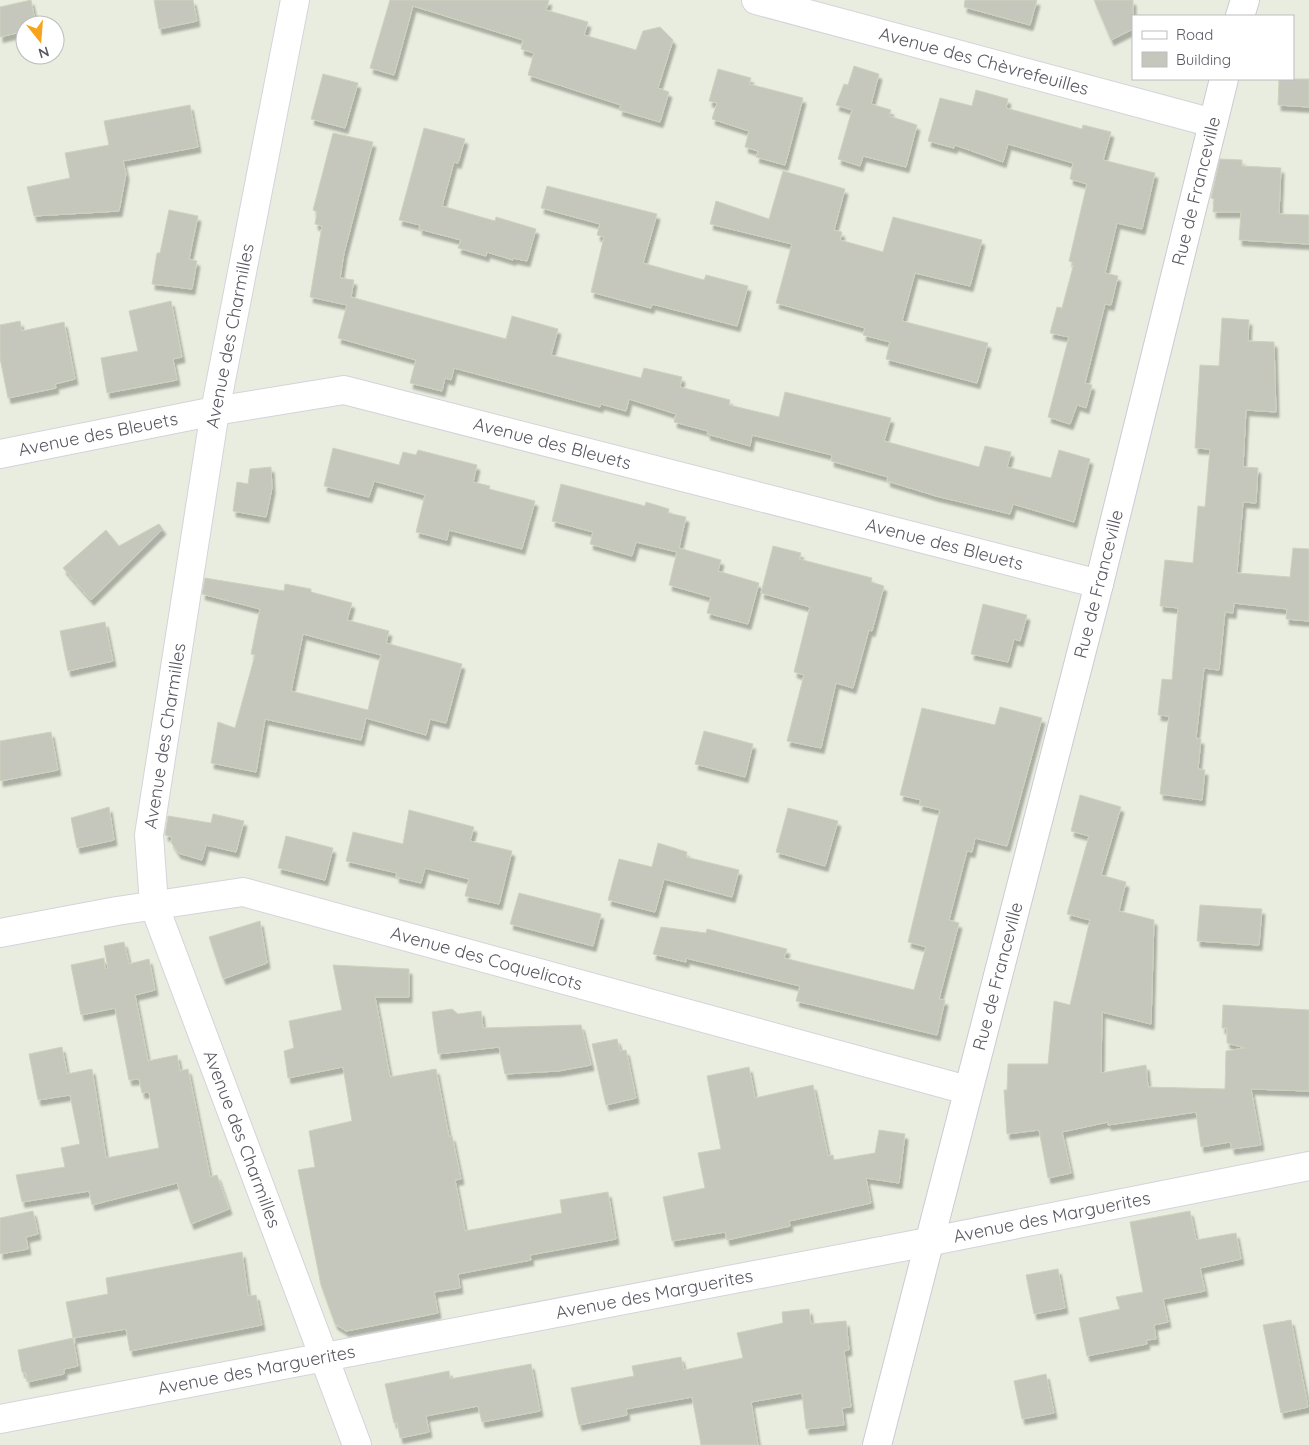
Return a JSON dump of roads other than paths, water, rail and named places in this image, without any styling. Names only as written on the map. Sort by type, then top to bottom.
[{"type":"street","name":"Avenue des Charmilles","points":[[295,0],[215,411],[149,835],[154,905],[322,1357],[357,1445]]},
{"type":"street","name":"Avenue des Chèvrefeuilles","points":[[756,0],[1213,123]]},
{"type":"street","points":[[1240,15],[1244,0]]},
{"type":"street","name":"Rue de Franceville","points":[[876,1445],[1099,584],[1224,80]]},
{"type":"street","name":"Avenue des Bleuets","points":[[0,454],[215,411],[344,390],[1099,584]]},
{"type":"street","name":"Avenue des Coquelicots","points":[[0,933],[154,905],[243,892],[967,1090]]},
{"type":"street","name":"Avenue des Marguerites","points":[[0,1419],[929,1242],[1309,1166]]}]
